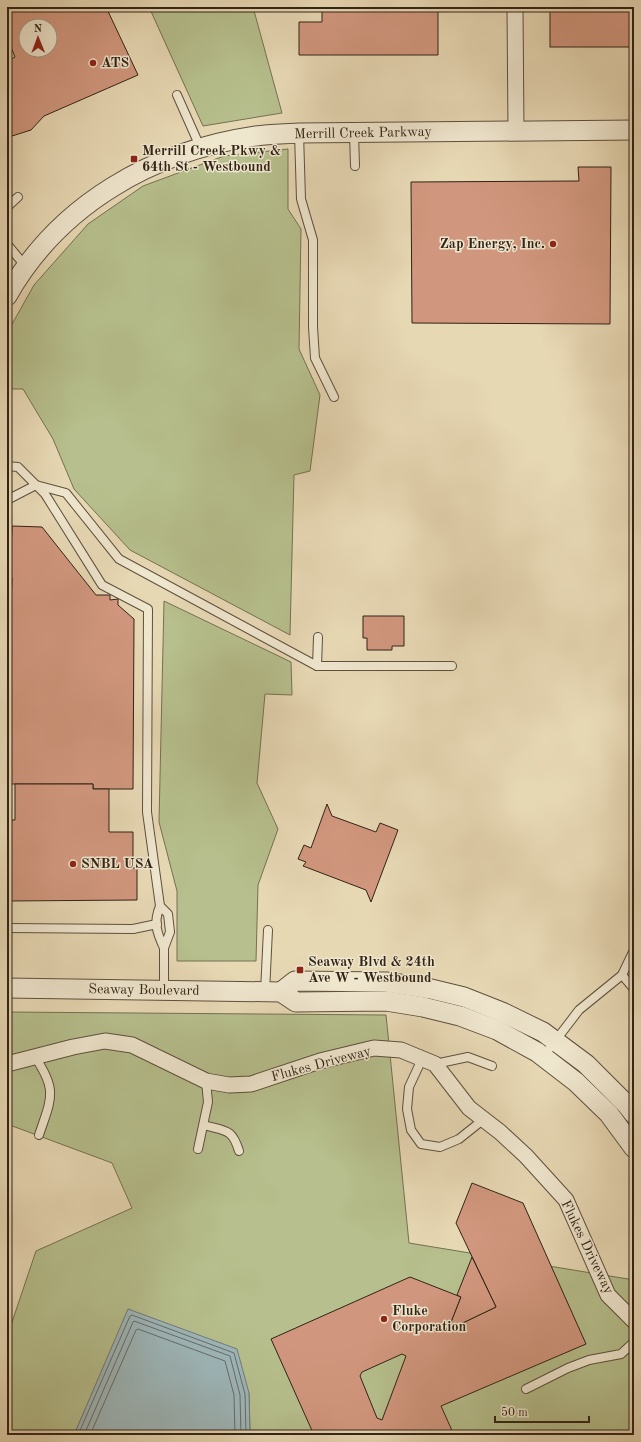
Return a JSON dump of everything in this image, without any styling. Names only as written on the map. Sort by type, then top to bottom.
[{"type":"street","points":[[515,7],[516,132]]},
{"type":"street","name":"Merrill Creek Parkway","points":[[7,296],[36,253],[61,226],[95,197],[126,178],[178,155],[201,148],[257,136],[299,134],[634,130]]},
{"type":"street","points":[[273,992],[295,981],[386,982],[431,989],[464,997],[502,1012],[542,1032],[586,1064],[634,1114]]},
{"type":"street","name":"Seaway Boulevard","points":[[7,988],[273,992],[296,1002],[386,1001],[423,1006],[460,1016],[497,1030],[537,1052],[576,1082],[609,1114],[634,1148]]},
{"type":"street","name":"Flukes Driveway","points":[[7,1064],[73,1047],[105,1041],[132,1045],[206,1081],[229,1085],[251,1084],[320,1062],[374,1048],[401,1050],[429,1061],[469,1108],[500,1132],[526,1156],[566,1200],[608,1295],[634,1322]]},
{"type":"lane","points":[[178,95],[201,148]]},
{"type":"lane","points":[[354,133],[355,166]]},
{"type":"lane","points":[[299,134],[301,199],[313,240],[313,327],[315,358],[334,397]]},
{"type":"lane","points":[[7,207],[18,197]]},
{"type":"lane","points":[[7,244],[26,267]]},
{"type":"lane","points":[[7,466],[18,467],[45,494],[102,584],[148,608],[147,812],[160,906],[156,915],[157,932],[164,948]]},
{"type":"lane","points":[[7,500],[36,485],[66,493],[119,559],[318,666],[452,666]]},
{"type":"lane","points":[[318,637],[318,666]]},
{"type":"lane","points":[[160,906],[168,914],[170,932],[164,948],[164,990]]},
{"type":"lane","points":[[7,928],[133,929],[157,924]]},
{"type":"lane","points":[[268,930],[273,992]]},
{"type":"lane","points":[[543,1057],[579,1010],[622,975],[634,950]]},
{"type":"lane","points":[[622,975],[634,989]]},
{"type":"lane","points":[[35,1057],[44,1070],[50,1086],[50,1102],[39,1135]]},
{"type":"lane","points":[[484,1119],[459,1139],[440,1147],[421,1144],[412,1130],[406,1109],[408,1088],[429,1061],[468,1057],[492,1066]]},
{"type":"lane","points":[[198,1148],[208,1102],[206,1081]]},
{"type":"lane","points":[[204,1125],[229,1132],[236,1140],[239,1151]]},
{"type":"lane","points":[[526,1389],[568,1368],[589,1360],[621,1354],[634,1342]]},
{"type":"green space","points":[[149,7],[253,7],[282,113],[203,126]]},
{"type":"green space","points":[[288,149],[288,209],[301,229],[299,349],[320,395],[310,471],[294,475],[290,635],[130,550],[74,489],[53,439],[23,389],[7,389],[7,337],[11,326],[34,285],[88,224],[143,186],[224,156]]},
{"type":"green space","points":[[164,601],[291,662],[292,695],[265,694],[257,783],[278,829],[258,885],[256,961],[177,961],[177,891],[159,822]]},
{"type":"green space","points":[[7,1012],[386,1015],[409,1243],[634,1280],[634,1435],[250,1435],[249,1393],[129,1309],[74,1435],[7,1435],[7,1337],[36,1251],[132,1208],[112,1163],[7,1124]]},
{"type":"water","points":[[128,1309],[237,1349],[249,1393],[250,1435],[74,1435]]},
{"type":"building","points":[[7,7],[106,7],[138,75],[44,116],[31,130],[12,136],[7,135],[7,61],[15,57],[7,38]]},
{"type":"building","points":[[322,7],[438,7],[438,55],[299,55],[299,22],[322,22]]},
{"type":"building","points":[[550,7],[634,7],[634,47],[550,47]]},
{"type":"building","points":[[578,167],[611,167],[610,324],[412,323],[411,182],[579,181]]},
{"type":"building","points":[[12,526],[42,527],[96,595],[110,595],[110,600],[118,599],[118,605],[134,619],[133,789],[93,789],[93,784],[7,784],[7,605],[11,604],[12,578],[7,577],[7,555],[11,554]]},
{"type":"building","points":[[363,616],[404,616],[404,646],[392,646],[392,650],[367,650],[367,638],[363,638]]},
{"type":"building","points":[[15,784],[93,784],[93,789],[109,789],[109,832],[133,832],[133,868],[137,868],[137,900],[7,901],[8,820],[15,820]]},
{"type":"building","points":[[327,804],[332,816],[376,832],[380,823],[398,830],[371,902],[366,890],[303,866],[306,862],[298,859],[304,845],[311,848]]},
{"type":"building","name":"Fluke Corporation","points":[[472,1183],[523,1203],[586,1344],[441,1406],[454,1435],[314,1435],[271,1339],[410,1277],[461,1297],[448,1330],[496,1307],[456,1223]],"holes":[[[402,1354],[406,1356],[382,1420],[377,1418],[360,1376],[362,1372]]]},
{"type":"building","points":[[472,1257],[496,1307],[448,1330],[461,1297],[457,1295]]},
{"type":"place","name":"ATS","points":[[93,63]]},
{"type":"place","name":"Merrill Creek Pkwy & 64th St - Westbound","points":[[134,159]]},
{"type":"place","name":"Zap Energy, Inc.","points":[[553,244]]},
{"type":"place","name":"SNBL USA","points":[[73,864]]},
{"type":"place","name":"Seaway Blvd & 24th Ave W - Westbound","points":[[300,970]]},
{"type":"place","name":"Fluke Corporation","points":[[384,1319]]}]
